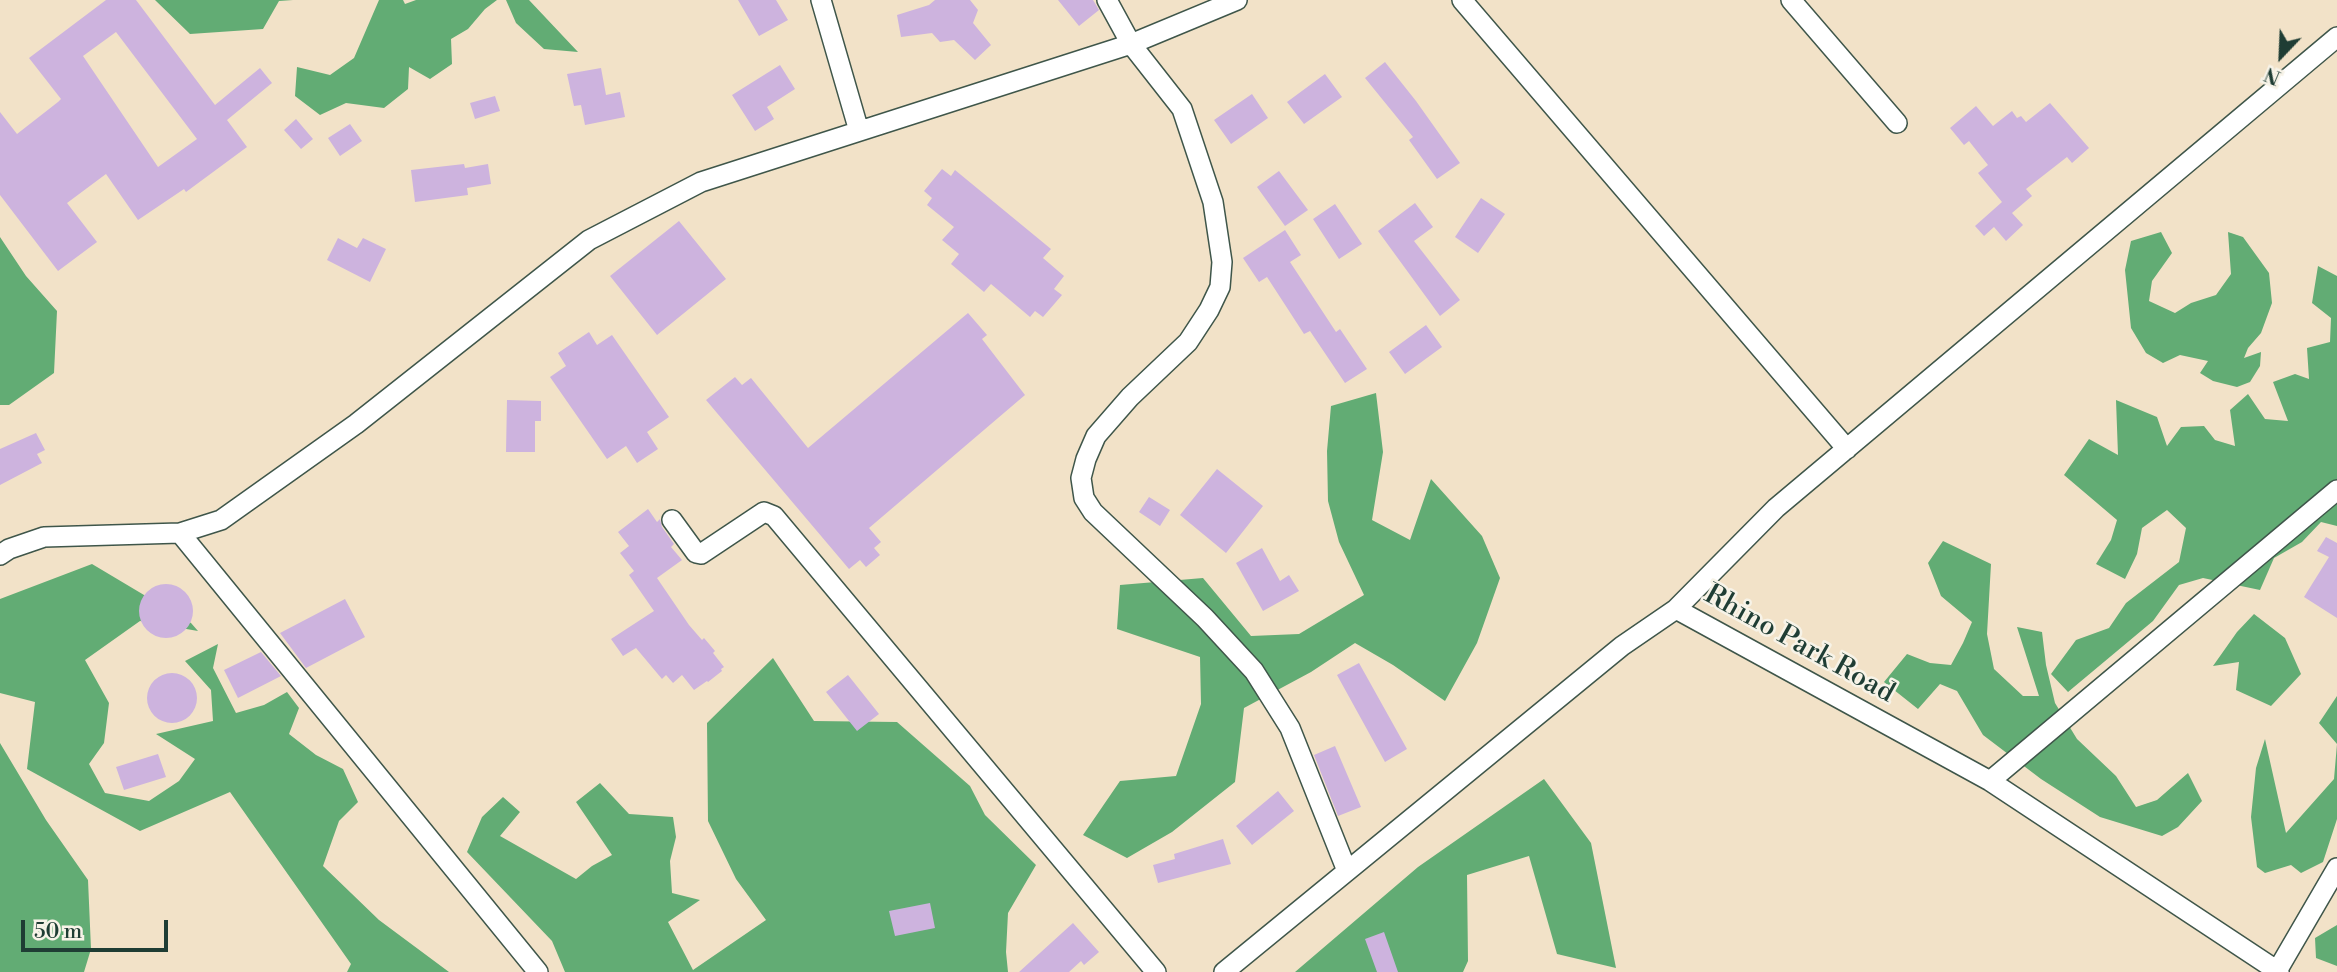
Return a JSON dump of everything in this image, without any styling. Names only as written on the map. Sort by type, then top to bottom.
[{"type":"street","points":[[821,0],[859,131]]},
{"type":"street","points":[[1107,0],[1131,44],[1182,109],[1213,202],[1222,262],[1220,287],[1188,342],[1130,397],[1096,436],[1081,478],[1084,498],[1093,512],[1205,618],[1254,671],[1290,728],[1347,871]]},
{"type":"street","points":[[0,555],[9,549],[44,537],[180,533],[221,520],[356,424],[589,240],[701,182],[1131,44],[1237,0]]},
{"type":"street","points":[[1462,0],[1847,449]]},
{"type":"street","points":[[1791,0],[1897,123]]},
{"type":"street","points":[[1676,609],[1696,592],[1776,508],[2337,37]]},
{"type":"street","points":[[1990,781],[2337,491]]},
{"type":"street","points":[[672,520],[696,553],[701,554],[764,512],[774,516],[1156,972]]},
{"type":"street","points":[[180,533],[538,972]]},
{"type":"street","name":"Rhino Park Road","points":[[1224,972],[1622,646],[1676,609],[1990,781],[2278,972]]},
{"type":"street","points":[[2278,972],[2337,869]]},
{"type":"green space","points":[[155,0],[293,0],[279,1],[263,29],[190,34]]},
{"type":"green space","points":[[379,0],[403,0],[405,4],[416,0],[497,0],[485,9],[468,29],[451,39],[452,64],[430,79],[409,67],[408,89],[384,108],[346,103],[320,115],[295,96],[297,67],[330,75],[354,58]]},
{"type":"green space","points":[[506,0],[529,0],[578,52],[544,49],[516,23]]},
{"type":"green space","points":[[2161,232],[2172,253],[2152,281],[2149,301],[2175,313],[2191,303],[2216,295],[2231,274],[2228,232],[2243,237],[2269,273],[2272,303],[2261,333],[2248,348],[2244,358],[2261,352],[2260,366],[2250,382],[2237,387],[2213,381],[2200,373],[2208,361],[2180,355],[2163,363],[2146,353],[2131,328],[2125,270],[2131,241]]},
{"type":"green space","points":[[0,237],[26,276],[57,311],[54,373],[9,405],[0,405]]},
{"type":"green space","points":[[2318,266],[2337,276],[2337,526],[2321,522],[2302,542],[2274,558],[2260,590],[2203,578],[2179,585],[2153,621],[2068,692],[2051,674],[2076,640],[2109,628],[2126,603],[2179,562],[2186,528],[2167,510],[2142,528],[2137,554],[2125,579],[2096,564],[2111,540],[2117,520],[2064,475],[2089,439],[2118,455],[2116,400],[2157,417],[2167,446],[2181,427],[2204,426],[2215,440],[2235,446],[2230,410],[2248,394],[2265,419],[2288,421],[2273,382],[2295,374],[2309,379],[2307,348],[2330,342],[2331,318],[2312,303]]},
{"type":"green space","points":[[1376,393],[1383,452],[1372,520],[1410,540],[1431,479],[1482,536],[1500,578],[1477,643],[1445,701],[1355,643],[1311,672],[1244,708],[1235,782],[1172,832],[1127,858],[1083,835],[1120,781],[1176,776],[1201,704],[1200,657],[1117,629],[1120,585],[1203,578],[1251,636],[1299,634],[1364,595],[1339,542],[1328,501],[1327,451],[1331,406]]},
{"type":"green space","points":[[1943,541],[1991,564],[1987,634],[1994,669],[2023,696],[2039,696],[2017,627],[2042,632],[2055,703],[2077,739],[2116,776],[2136,807],[2157,800],[2188,773],[2202,801],[2178,827],[2162,836],[2100,817],[2041,779],[1983,735],[1957,691],[1940,684],[1918,709],[1884,682],[1907,654],[1930,663],[1951,665],[1972,622],[1941,596],[1928,563]]},
{"type":"green space","points":[[92,564],[191,623],[198,631],[140,621],[85,660],[109,703],[104,743],[89,764],[105,793],[149,801],[179,781],[195,759],[156,734],[213,721],[211,690],[185,661],[218,644],[213,668],[236,713],[264,705],[287,692],[299,708],[289,734],[316,755],[343,769],[358,802],[339,821],[323,866],[379,920],[449,972],[347,972],[351,964],[230,792],[140,831],[27,769],[35,702],[0,693],[0,599]]},
{"type":"green space","points":[[2254,614],[2285,638],[2301,674],[2271,706],[2236,690],[2239,662],[2213,666],[2237,632]]},
{"type":"green space","points":[[773,658],[814,721],[897,722],[970,786],[985,815],[1036,865],[1008,913],[1008,972],[565,972],[552,941],[467,852],[482,817],[503,797],[520,812],[500,836],[576,879],[612,855],[576,802],[600,783],[629,814],[673,817],[676,837],[670,861],[672,893],[700,900],[668,922],[693,970],[766,920],[736,879],[708,821],[707,723]]},
{"type":"green space","points":[[2337,696],[2337,744],[2319,723]]},
{"type":"green space","points":[[2265,739],[2286,833],[2334,779],[2337,744],[2337,819],[2323,862],[2301,873],[2291,865],[2265,873],[2257,867],[2251,817],[2256,768]]},
{"type":"green space","points":[[0,743],[46,820],[88,880],[91,949],[84,972],[0,972]]},
{"type":"green space","points":[[1544,779],[1591,843],[1616,968],[1557,954],[1529,856],[1467,875],[1468,961],[1463,972],[1295,972],[1418,867]]},
{"type":"green space","points":[[2337,925],[2337,966],[2316,958],[2315,938]]},
{"type":"building","points":[[106,0],[136,0],[215,105],[260,68],[272,83],[227,120],[247,147],[186,192],[184,189],[138,220],[106,174],[67,203],[97,242],[58,271],[0,195],[0,112],[17,134],[61,99],[29,58]],"holes":[[[116,32],[197,139],[158,167],[83,56]]]},
{"type":"building","points":[[738,0],[776,0],[788,20],[759,36]]},
{"type":"building","points":[[935,0],[970,0],[978,10],[973,23],[991,45],[975,60],[954,40],[940,42],[932,33],[901,37],[897,15],[929,5]]},
{"type":"building","points":[[1058,0],[1093,0],[1099,10],[1079,26]]},
{"type":"building","points":[[1385,62],[1460,163],[1437,179],[1409,140],[1413,137],[1365,78]]},
{"type":"building","points":[[780,65],[795,89],[767,107],[774,119],[755,131],[732,95]]},
{"type":"building","points":[[601,68],[606,95],[620,92],[625,117],[585,125],[581,105],[574,106],[567,74]]},
{"type":"building","points":[[1325,74],[1342,97],[1304,124],[1287,102]]},
{"type":"building","points":[[1252,94],[1268,118],[1231,144],[1214,120]]},
{"type":"building","points":[[495,96],[500,111],[475,119],[470,103]]},
{"type":"building","points":[[2050,103],[2089,148],[2072,163],[2067,157],[2026,189],[2032,196],[2012,213],[2023,225],[2006,241],[1994,227],[1984,236],[1975,226],[2002,202],[1978,173],[1988,165],[1969,141],[1964,145],[1950,128],[1976,106],[1993,126],[2012,111],[2017,118],[2021,116],[2026,122]]},
{"type":"building","points":[[296,119],[313,139],[301,149],[284,130]]},
{"type":"building","points":[[350,124],[362,141],[340,156],[328,138]]},
{"type":"building","points":[[464,164],[465,168],[488,164],[491,184],[467,188],[468,195],[415,202],[411,170]]},
{"type":"building","points":[[942,169],[951,176],[955,170],[1051,249],[1043,258],[1064,276],[1054,289],[1062,295],[1043,317],[1035,311],[1030,317],[991,284],[984,292],[951,264],[959,254],[942,240],[954,227],[927,205],[932,198],[924,191]]},
{"type":"building","points":[[1279,171],[1308,210],[1285,226],[1257,187]]},
{"type":"building","points":[[1481,198],[1505,214],[1478,253],[1455,237]]},
{"type":"building","points":[[1415,203],[1433,227],[1414,241],[1460,300],[1440,316],[1378,231]]},
{"type":"building","points":[[1335,204],[1362,244],[1339,259],[1313,219]]},
{"type":"building","points":[[679,221],[726,279],[657,335],[610,276]]},
{"type":"building","points":[[1285,230],[1301,255],[1290,262],[1336,332],[1340,329],[1367,369],[1345,383],[1310,331],[1304,334],[1267,277],[1259,282],[1243,258]]},
{"type":"building","points":[[338,238],[357,248],[363,238],[386,249],[370,282],[327,260]]},
{"type":"building","points":[[968,313],[987,335],[982,339],[1025,395],[869,528],[881,542],[874,548],[880,555],[866,567],[860,560],[849,569],[706,400],[735,377],[742,385],[751,378],[808,448]]},
{"type":"building","points":[[1426,325],[1442,347],[1405,374],[1389,352]]},
{"type":"building","points":[[589,332],[597,345],[612,335],[669,417],[647,432],[658,449],[637,463],[626,446],[607,459],[550,377],[566,366],[558,353]]},
{"type":"building","points":[[507,400],[541,401],[541,421],[535,421],[535,452],[506,452]]},
{"type":"building","points":[[36,433],[45,450],[37,454],[42,463],[0,485],[0,449]]},
{"type":"building","points":[[1217,469],[1263,506],[1226,553],[1180,515]]},
{"type":"building","points":[[1149,497],[1170,510],[1160,526],[1139,512]]},
{"type":"building","points":[[648,509],[657,522],[660,519],[662,527],[674,544],[671,547],[682,560],[657,578],[689,625],[715,651],[713,653],[724,667],[708,682],[694,690],[682,675],[673,683],[666,675],[662,679],[636,648],[623,656],[611,639],[654,611],[629,575],[634,571],[620,553],[629,546],[618,532]]},
{"type":"building","points":[[2326,537],[2337,543],[2337,618],[2304,597],[2329,557],[2317,551]]},
{"type":"building","points":[[1262,548],[1280,581],[1289,575],[1299,591],[1263,611],[1236,563]]},
{"type":"building","points":[[171,584],[181,588],[189,596],[193,611],[189,626],[181,634],[161,638],[151,634],[143,626],[139,606],[143,596],[151,588]]},
{"type":"building","points":[[345,599],[365,637],[306,668],[280,633]]},
{"type":"building","points":[[261,652],[281,676],[238,698],[224,670]]},
{"type":"building","points":[[1359,663],[1407,749],[1385,762],[1337,675]]},
{"type":"building","points":[[162,674],[182,674],[196,688],[196,708],[182,722],[162,722],[148,708],[148,688]]},
{"type":"building","points":[[848,675],[879,714],[857,731],[826,692]]},
{"type":"building","points":[[1335,746],[1361,807],[1338,816],[1314,755]]},
{"type":"building","points":[[158,754],[166,777],[124,790],[116,767]]},
{"type":"building","points":[[1278,791],[1294,811],[1252,845],[1236,826]]},
{"type":"building","points":[[1223,839],[1231,864],[1158,883],[1153,865],[1175,859],[1174,854]]},
{"type":"building","points":[[930,903],[935,928],[895,936],[889,911]]},
{"type":"building","points":[[1073,923],[1099,952],[1084,965],[1081,961],[1069,972],[1019,972]]},
{"type":"building","points":[[1384,932],[1398,972],[1377,972],[1365,939]]}]
